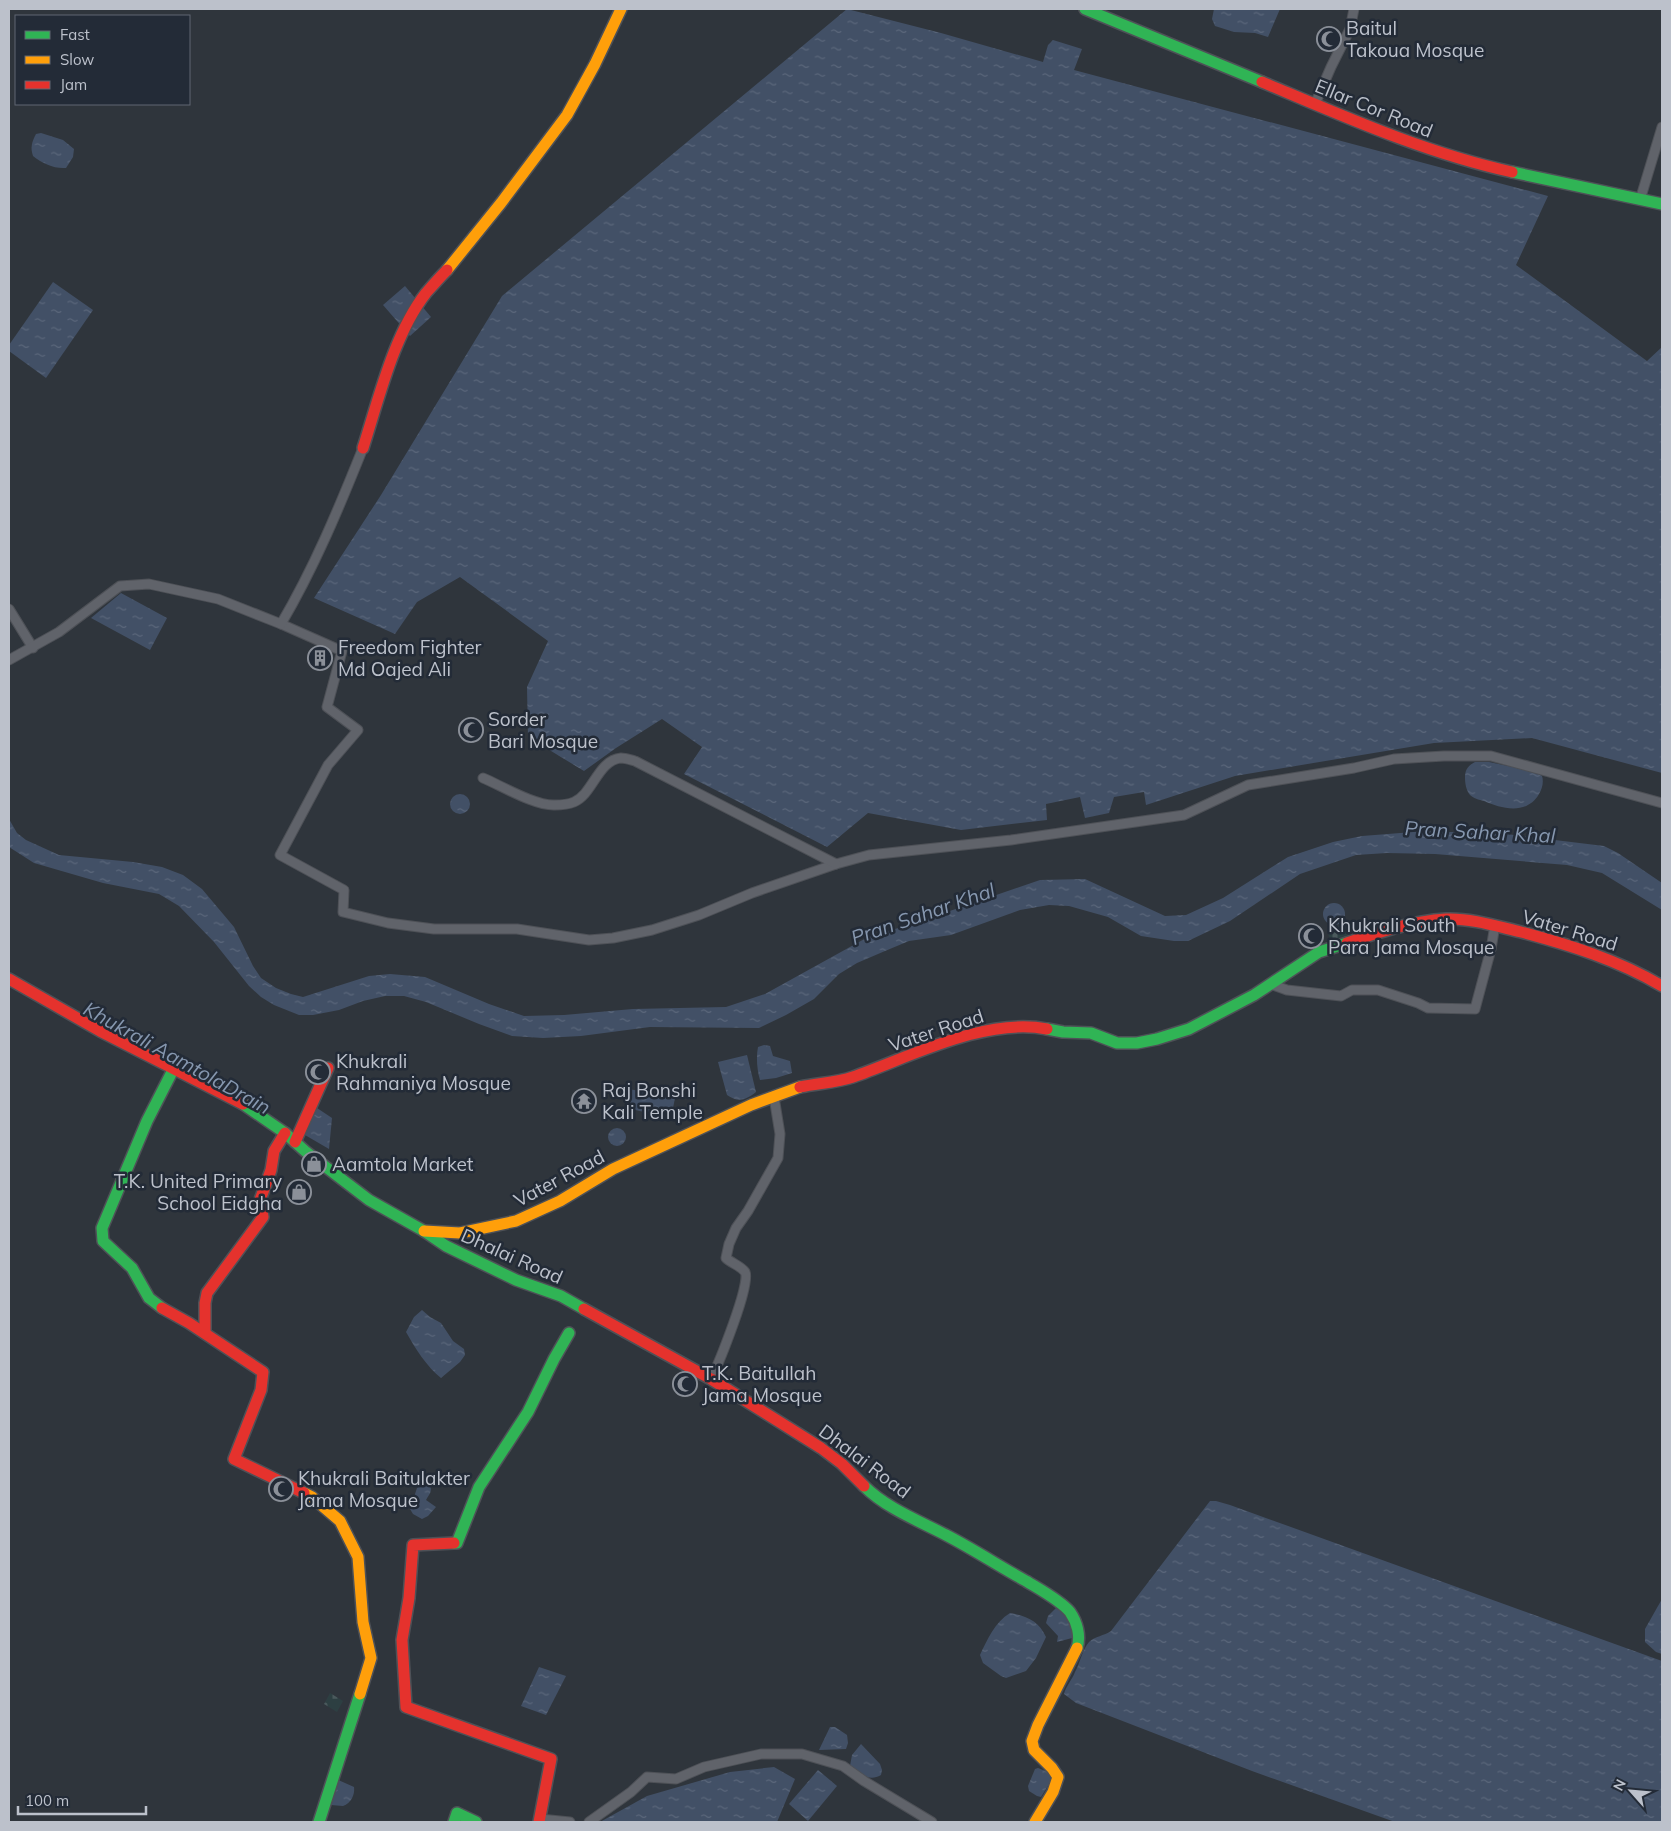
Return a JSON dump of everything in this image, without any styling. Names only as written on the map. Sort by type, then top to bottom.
[{"type":"street","points":[[281,624],[300,592],[338,512],[363,448],[394,352],[413,314],[426,293],[501,203],[567,115],[621,9]]},
{"type":"street","name":"Ellar Cor Road","points":[[1085,9],[1376,130],[1445,154],[1508,171],[1662,204]]},
{"type":"street","points":[[1315,104],[1330,67],[1350,29],[1354,9]]},
{"type":"street","points":[[1640,200],[1662,127]]},
{"type":"street","points":[[9,660],[59,632],[120,586],[148,584],[218,599],[342,651],[327,707],[358,730],[328,765],[280,855],[344,890],[343,912],[388,923],[434,929],[517,930],[597,940],[652,930],[699,915],[752,893],[836,864],[869,855],[1011,840],[1184,815],[1248,785],[1354,768],[1394,759],[1491,756],[1662,803]]},
{"type":"street","points":[[9,609],[33,648]]},
{"type":"street","points":[[483,778],[506,787],[529,800],[553,806],[574,802],[586,793],[603,769],[614,760],[622,758],[636,761],[836,864]]},
{"type":"street","name":"Vater Road","points":[[424,1231],[460,1233],[516,1221],[540,1212],[613,1169],[714,1120],[774,1097],[819,1083],[850,1078],[948,1041],[994,1028],[1032,1026],[1063,1032],[1091,1033],[1117,1043],[1137,1043],[1157,1039],[1189,1029],[1254,995],[1319,952],[1382,931],[1410,924],[1447,919],[1483,922],[1550,940],[1611,960],[1638,971],[1662,986]]},
{"type":"street","points":[[1270,984],[1287,990],[1341,996],[1352,990],[1378,990],[1428,1008],[1475,1009],[1495,925]]},
{"type":"street","name":"Dhalai Road","points":[[9,979],[100,1031],[239,1102],[285,1133],[369,1200],[424,1231],[446,1246],[516,1280],[561,1296],[712,1379],[821,1448],[842,1464],[872,1494],[1047,1594],[1069,1611],[1077,1624],[1080,1640],[1075,1655],[1038,1725],[1032,1741],[1034,1750],[1058,1777],[1057,1785],[1035,1822]]},
{"type":"street","points":[[174,1068],[147,1121],[116,1192],[103,1224],[103,1241],[132,1268],[155,1304],[205,1333],[263,1372],[261,1390],[234,1460],[312,1497],[340,1521],[358,1557],[363,1622],[371,1658],[319,1822]]},
{"type":"street","points":[[295,1142],[328,1068]]},
{"type":"street","points":[[712,1379],[737,1313],[747,1278],[745,1272],[726,1258],[729,1244],[736,1228],[748,1211],[778,1158],[780,1134],[774,1097]]},
{"type":"street","points":[[205,1333],[207,1293],[257,1228],[263,1217],[260,1200],[271,1170],[274,1151],[285,1133]]},
{"type":"street","points":[[569,1333],[528,1412],[479,1487],[456,1543],[413,1545],[409,1598],[402,1640],[406,1707],[551,1759],[540,1821],[570,1822]]},
{"type":"street","points":[[589,1822],[631,1792],[647,1777],[676,1779],[704,1767],[761,1754],[802,1754],[843,1766],[864,1781],[932,1822]]},
{"type":"street","points":[[454,1822],[457,1813],[476,1822]]},
{"type":"green space","points":[[1348,923],[1353,939],[1332,946],[1327,930]]},
{"type":"green space","points":[[330,1693],[343,1701],[337,1712],[324,1704]]},
{"type":"water","points":[[847,9],[1043,62],[1048,45],[1053,40],[1082,49],[1074,70],[1548,196],[1516,265],[1647,361],[1662,347],[1662,773],[1532,738],[1434,743],[1235,776],[1146,805],[1144,792],[1114,797],[1109,813],[1085,818],[1080,797],[1046,804],[1047,820],[961,830],[868,813],[827,847],[684,774],[702,747],[662,719],[584,771],[528,737],[527,687],[548,641],[460,577],[417,602],[395,634],[314,598],[381,495],[502,296]]},
{"type":"water","points":[[1214,9],[1280,9],[1268,37],[1255,33],[1234,32],[1215,26],[1212,19]]},
{"type":"water","points":[[41,133],[63,140],[74,149],[73,157],[66,168],[48,165],[33,156],[33,142],[36,134]]},
{"type":"water","points":[[53,282],[93,310],[46,378],[9,351],[9,345]]},
{"type":"water","points":[[405,286],[431,317],[410,336],[383,305]]},
{"type":"water","points":[[121,593],[167,618],[150,650],[91,618]]},
{"type":"water","points":[[1475,762],[1489,762],[1536,772],[1542,776],[1541,790],[1534,801],[1521,808],[1506,808],[1476,799],[1469,793],[1465,779],[1469,766]]},
{"type":"water","points":[[460,794],[467,797],[470,804],[467,811],[460,814],[453,811],[450,804],[453,797]]},
{"type":"water","points":[[9,819],[17,833],[26,840],[59,855],[133,862],[162,867],[183,875],[202,889],[234,927],[261,978],[276,988],[291,994],[303,997],[369,976],[390,974],[425,977],[489,1004],[524,1016],[564,1015],[633,1009],[726,1007],[765,994],[868,937],[1040,880],[1085,879],[1165,916],[1186,915],[1223,898],[1288,857],[1333,842],[1362,836],[1426,831],[1506,834],[1604,846],[1618,853],[1662,883],[1662,910],[1602,873],[1567,865],[1435,854],[1387,853],[1356,855],[1300,874],[1230,921],[1188,941],[1141,936],[1108,917],[1069,906],[1049,905],[1020,910],[951,935],[909,941],[885,951],[857,963],[839,974],[814,999],[759,1028],[650,1027],[581,1036],[543,1038],[512,1036],[426,1002],[404,996],[385,996],[363,1001],[339,1010],[313,1015],[299,1015],[274,1005],[249,986],[214,942],[179,906],[159,894],[103,883],[34,863],[9,847]]},
{"type":"water","points":[[1334,903],[1344,910],[1345,914],[1338,924],[1334,925],[1324,918],[1323,914],[1330,904]]},
{"type":"water","points":[[770,1046],[773,1056],[790,1061],[792,1073],[760,1080],[757,1051],[758,1047]]},
{"type":"water","points":[[747,1055],[756,1092],[745,1099],[738,1100],[727,1095],[718,1062]]},
{"type":"water","points":[[629,1089],[675,1098],[671,1118],[631,1109]]},
{"type":"water","points":[[317,1108],[332,1118],[329,1149],[305,1135]]},
{"type":"water","points":[[617,1128],[623,1131],[626,1137],[623,1143],[617,1146],[611,1143],[608,1137],[611,1131]]},
{"type":"water","points":[[422,1310],[441,1323],[453,1341],[464,1349],[465,1355],[460,1362],[441,1378],[426,1363],[406,1332],[414,1317]]},
{"type":"water","points":[[423,1482],[429,1483],[431,1488],[426,1500],[436,1507],[428,1516],[422,1519],[413,1514],[410,1509],[417,1488]]},
{"type":"water","points":[[1210,1501],[1230,1505],[1662,1661],[1662,1822],[1395,1822],[1252,1771],[1076,1703],[1064,1694],[1087,1645],[1094,1638],[1111,1631]]},
{"type":"water","points":[[1662,1599],[1662,1654],[1656,1652],[1645,1642],[1645,1629]]},
{"type":"water","points":[[1056,1608],[1066,1614],[1074,1634],[1072,1638],[1057,1642],[1058,1636],[1046,1623],[1048,1616]]},
{"type":"water","points":[[1010,1613],[1032,1620],[1040,1627],[1046,1637],[1036,1658],[1026,1671],[1006,1678],[983,1663],[980,1655],[996,1626]]},
{"type":"water","points":[[539,1667],[566,1676],[546,1715],[521,1706]]},
{"type":"water","points":[[830,1727],[835,1727],[847,1735],[848,1743],[846,1749],[819,1750]]},
{"type":"water","points":[[861,1744],[880,1764],[881,1775],[872,1778],[861,1774],[850,1766],[852,1755]]},
{"type":"water","points":[[774,1767],[795,1779],[777,1822],[600,1822],[647,1796],[730,1772]]},
{"type":"water","points":[[1038,1768],[1048,1772],[1052,1777],[1041,1797],[1029,1791],[1028,1786],[1035,1769]]},
{"type":"water","points":[[818,1770],[837,1786],[808,1821],[789,1804]]},
{"type":"water","points":[[336,1779],[354,1787],[352,1798],[343,1806],[331,1805]]},
{"type":"traffic: fast","points":[[1085,9],[1262,82]]},
{"type":"traffic: fast","points":[[1512,172],[1662,204]]},
{"type":"traffic: fast","points":[[1047,1029],[1063,1032],[1091,1033],[1117,1043],[1137,1043],[1157,1039],[1189,1029],[1254,995],[1319,952],[1347,943]]},
{"type":"traffic: fast","points":[[162,1308],[149,1298],[132,1268],[103,1241],[102,1228],[147,1121],[174,1068]]},
{"type":"traffic: fast","points":[[243,1104],[285,1133],[305,1151],[369,1200],[424,1231],[446,1246],[516,1280],[561,1296],[584,1309]]},
{"type":"traffic: fast","points":[[454,1543],[457,1543],[479,1487],[528,1412],[569,1333]]},
{"type":"traffic: fast","points":[[864,1486],[892,1507],[966,1546],[1061,1603],[1075,1620],[1079,1639],[1077,1648]]},
{"type":"traffic: fast","points":[[319,1822],[360,1694]]},
{"type":"traffic: fast","points":[[454,1822],[457,1813],[476,1822]]},
{"type":"traffic: slow","points":[[447,270],[501,203],[567,115],[595,64],[621,9]]},
{"type":"traffic: slow","points":[[424,1231],[460,1233],[516,1221],[560,1201],[613,1169],[751,1105],[800,1087]]},
{"type":"traffic: slow","points":[[304,1493],[312,1497],[340,1521],[358,1557],[363,1622],[371,1658],[360,1694]]},
{"type":"traffic: slow","points":[[1035,1822],[1053,1792],[1058,1777],[1034,1750],[1032,1741],[1038,1725],[1077,1648]]},
{"type":"traffic: jam","points":[[1262,82],[1385,133],[1448,155],[1512,172]]},
{"type":"traffic: jam","points":[[363,448],[388,367],[405,327],[426,293],[447,270]]},
{"type":"traffic: jam","points":[[1347,943],[1383,931],[1421,922],[1446,919],[1465,920],[1521,932],[1576,948],[1628,968],[1662,986]]},
{"type":"traffic: jam","points":[[9,979],[100,1031],[243,1104]]},
{"type":"traffic: jam","points":[[800,1087],[847,1079],[948,1041],[973,1034],[1023,1027],[1047,1029]]},
{"type":"traffic: jam","points":[[295,1142],[328,1068]]},
{"type":"traffic: jam","points":[[205,1333],[207,1293],[263,1217],[260,1200],[271,1170],[274,1151],[285,1133]]},
{"type":"traffic: jam","points":[[162,1308],[189,1323],[263,1372],[261,1390],[234,1459],[304,1493]]},
{"type":"traffic: jam","points":[[584,1309],[711,1379],[821,1448],[842,1464],[864,1486]]},
{"type":"traffic: jam","points":[[454,1543],[413,1545],[409,1598],[402,1640],[406,1707],[551,1759],[539,1822]]},
{"type":"place","name":"Baitul Takoua Mosque","points":[[1329,39]]},
{"type":"place","name":"Freedom Fighter Md Oajed Ali","points":[[320,658]]},
{"type":"place","name":"Sorder Bari Mosque","points":[[471,730]]},
{"type":"place","name":"Khukrali South Para Jama Mosque","points":[[1311,936]]},
{"type":"place","name":"Khukrali Rahmaniya Mosque","points":[[318,1072]]},
{"type":"place","name":"Raj Bonshi Kali Temple","points":[[584,1101]]},
{"type":"place","name":"Aamtola Market","points":[[314,1164]]},
{"type":"place","name":"T.K. United Primary School Eidgha","points":[[299,1192]]},
{"type":"place","name":"T.K. Baitullah Jama Mosque","points":[[685,1384]]},
{"type":"place","name":"Khukrali Baitulakter Jama Mosque","points":[[281,1489]]},
{"type":"water label","name":"Pran Sahar Khal","points":[[1480,832]]},
{"type":"water label","name":"Pran Sahar Khal","points":[[923,914]]},
{"type":"water label","name":"Khukrali AamtolaDrain","points":[[177,1058]]}]
